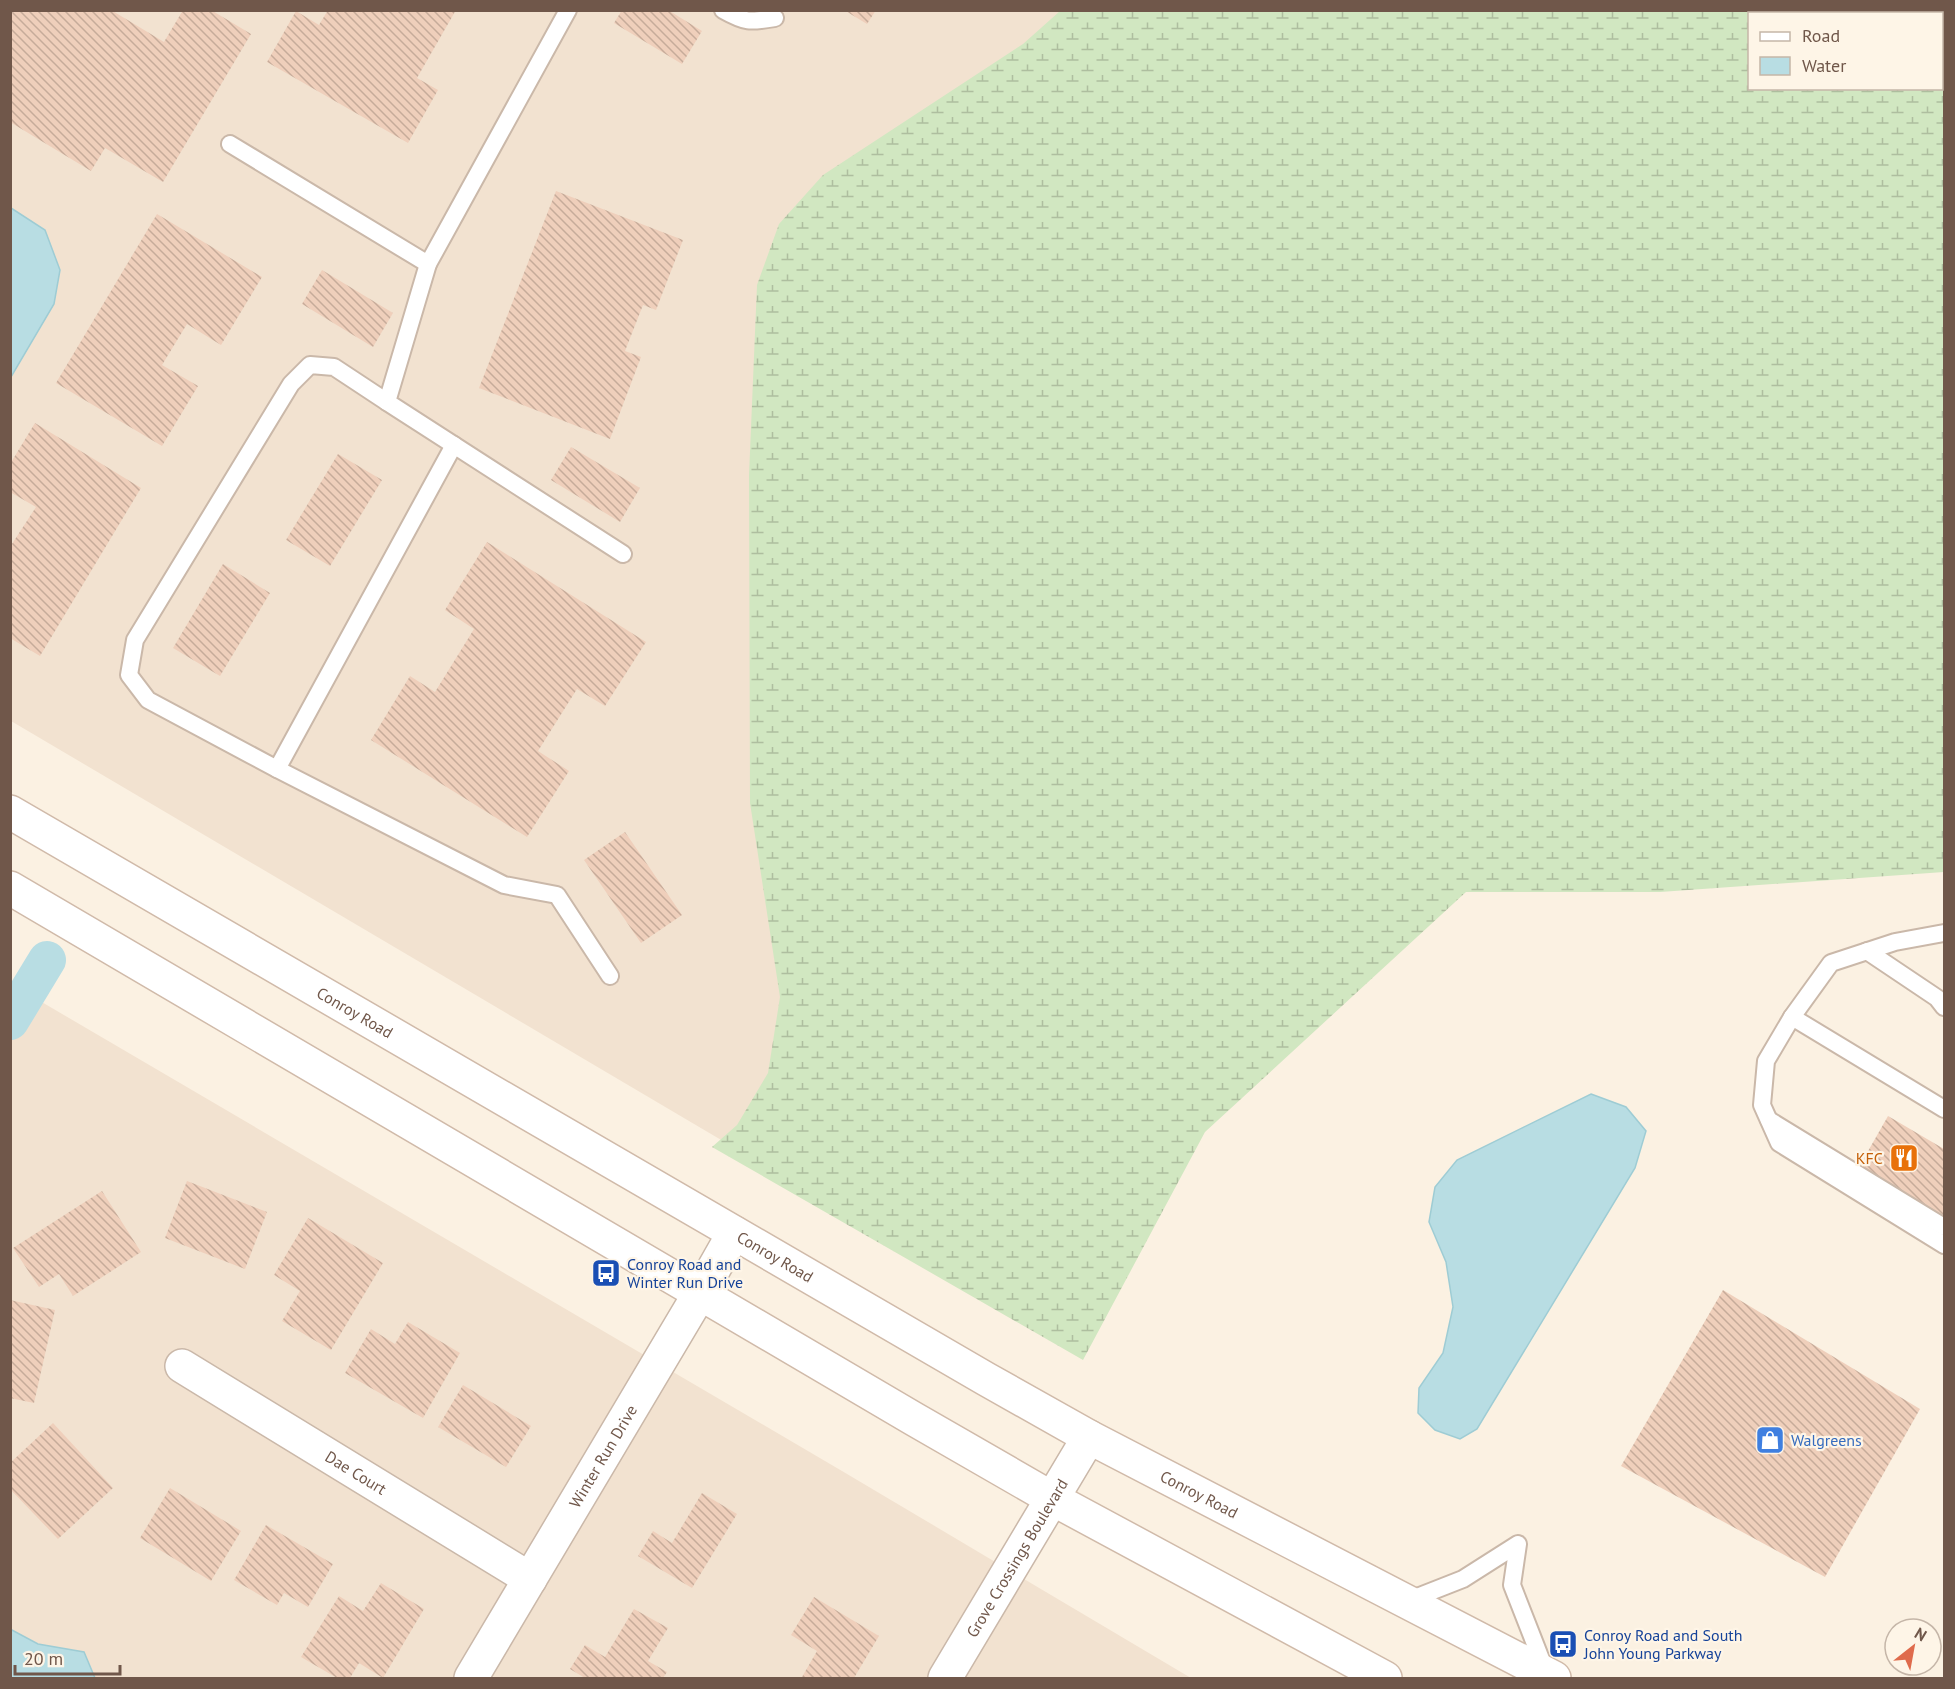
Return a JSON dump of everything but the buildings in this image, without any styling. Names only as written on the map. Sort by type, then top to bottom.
[{"type":"main road","name":"Conroy Road","points":[[10,812],[1089,1437],[1551,1677]]},
{"type":"main road","points":[[10,888],[1053,1499],[1385,1678]]},
{"type":"main road","name":"Winter Run Drive","points":[[471,1678],[734,1233]]},
{"type":"main road","name":"Dae Court","points":[[182,1366],[530,1579]]},
{"type":"main road","name":"Grove Crossings Boulevard","points":[[945,1678],[1089,1437]]},
{"type":"lane","points":[[387,402],[428,264],[568,10]]},
{"type":"lane","points":[[723,10],[741,20],[757,21],[776,18]]},
{"type":"lane","points":[[230,144],[428,264]]},
{"type":"lane","points":[[610,976],[557,895],[504,885],[277,769],[148,700],[129,675],[135,640],[291,384],[310,365],[334,367],[623,554]]},
{"type":"lane","points":[[277,769],[454,445]]},
{"type":"lane","points":[[1944,933],[1895,942],[1830,963],[1792,1017],[1766,1061],[1762,1104],[1779,1143],[1944,1245]]},
{"type":"lane","points":[[1867,951],[1937,998],[1944,1007]]},
{"type":"lane","points":[[1792,1017],[1944,1109]]},
{"type":"lane","points":[[1769,1120],[1944,1227]]},
{"type":"lane","points":[[1407,1601],[1463,1579],[1518,1544],[1512,1585],[1551,1677]]},
{"type":"shaded area","points":[[11,11],[1848,11],[1748,12],[1749,90],[1057,1338],[11,721]]},
{"type":"shaded area","points":[[11,984],[842,1471],[1191,1678],[11,1678]]},
{"type":"green space","points":[[1060,11],[1944,11],[1944,872],[1660,892],[1466,892],[1205,1132],[1083,1360],[712,1147],[737,1125],[768,1073],[780,997],[750,803],[749,475],[757,285],[779,224],[823,175],[1023,44]]},
{"type":"water","points":[[11,208],[45,230],[60,270],[54,304],[11,377]]},
{"type":"water","points":[[1591,1094],[1626,1107],[1646,1131],[1635,1168],[1477,1429],[1460,1439],[1435,1430],[1418,1413],[1419,1388],[1443,1353],[1453,1307],[1446,1262],[1429,1222],[1435,1187],[1457,1160]]},
{"type":"water","points":[[10,1629],[38,1644],[84,1652],[95,1678],[11,1678]]},
{"type":"waterway","points":[[10,1021],[47,960]]},
{"type":"place","name":"KFC","points":[[1904,1158]]},
{"type":"place","name":"Conroy Road and Winter Run Drive","points":[[606,1273]]},
{"type":"place","name":"Walgreens","points":[[1770,1440]]},
{"type":"place","name":"Conroy Road and South John Young Parkway","points":[[1563,1644]]}]
